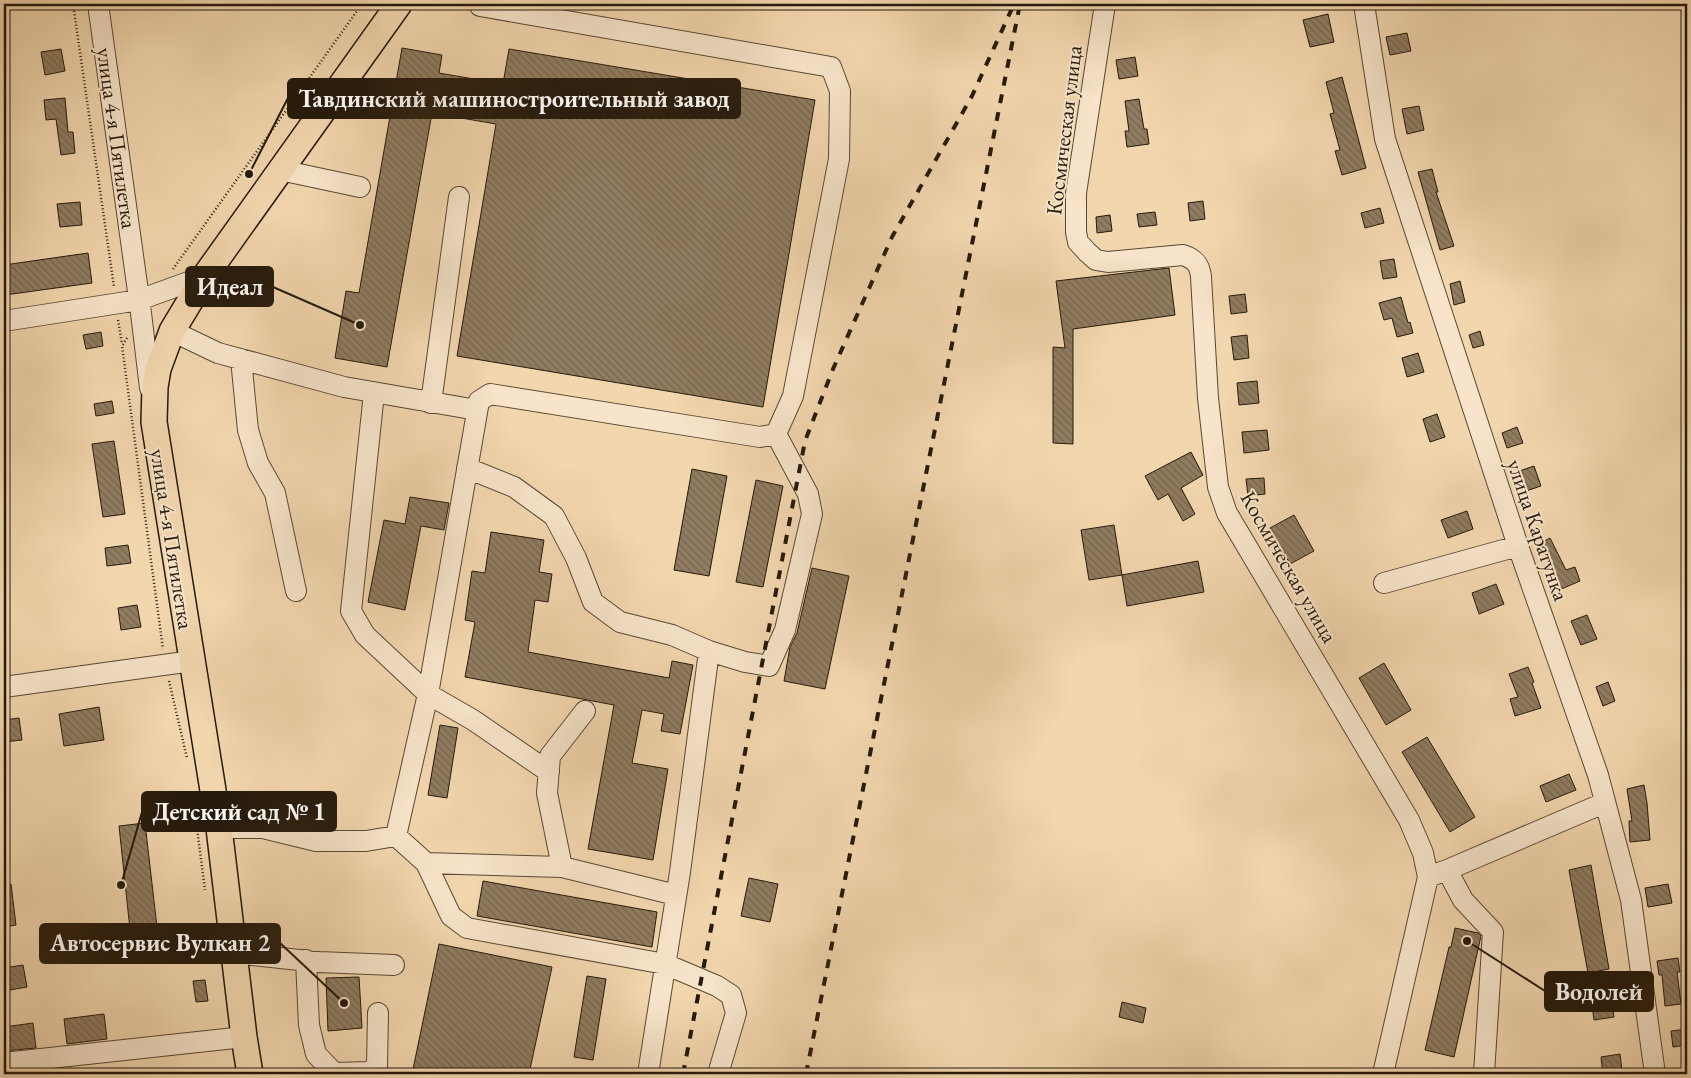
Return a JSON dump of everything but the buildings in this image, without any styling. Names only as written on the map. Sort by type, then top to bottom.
[{"type":"main road","points":[[154,422],[155,387],[158,369],[172,331],[205,276],[399,4]]},
{"type":"main road","name":"улица 4-я Пятилетка","points":[[154,422],[219,828],[250,1074]]},
{"type":"street","name":"улица 4-я Пятилетка","points":[[98,4],[154,422]]},
{"type":"street","name":"Космическая улица","points":[[1105,4],[1076,193],[1076,232],[1078,242],[1096,260],[1108,262],[1184,255],[1192,258],[1197,263],[1202,277],[1208,398],[1218,487],[1227,512],[1409,820],[1423,853],[1428,877]]},
{"type":"street","name":"улица Каратунка","points":[[1364,4],[1385,140],[1518,546],[1598,775],[1631,900],[1655,1074]]},
{"type":"street","points":[[480,6],[831,67],[840,91],[839,159],[792,396],[776,434]]},
{"type":"street","points":[[280,170],[360,187]]},
{"type":"street","points":[[431,402],[460,197]]},
{"type":"street","points":[[4,321],[139,300],[205,276]]},
{"type":"street","points":[[172,331],[218,353],[344,388],[477,410]]},
{"type":"street","points":[[241,359],[248,430],[258,463],[275,493],[296,591]]},
{"type":"street","points":[[374,393],[351,611],[365,635],[428,694],[473,720],[549,772]]},
{"type":"street","points":[[396,836],[428,694],[479,401],[490,394],[760,437],[776,434]]},
{"type":"street","points":[[467,468],[514,487],[554,516],[576,558],[593,602],[620,622],[672,635],[709,651],[745,662],[769,666],[785,630],[812,514],[808,494],[776,434]]},
{"type":"street","points":[[1384,583],[1518,546]]},
{"type":"street","points":[[648,1074],[676,895],[709,651]]},
{"type":"street","points":[[4,687],[192,660]]},
{"type":"street","points":[[562,867],[547,793],[550,756],[585,711]]},
{"type":"street","points":[[1383,1074],[1428,877],[1604,803]]},
{"type":"street","points":[[219,828],[263,828],[316,840],[366,841],[396,836]]},
{"type":"street","points":[[396,836],[426,863],[451,916],[467,928],[666,964],[717,986],[732,995],[736,1014],[718,1074]]},
{"type":"street","points":[[426,863],[562,867],[676,895]]},
{"type":"street","points":[[1447,870],[1463,900],[1493,932],[1484,1074]]},
{"type":"street","points":[[234,953],[306,960],[394,965]]},
{"type":"street","points":[[306,960],[310,1025],[316,1054],[334,1073],[369,1073],[377,1066],[378,1013]]},
{"type":"street","points":[[4,1063],[244,1037]]},
{"type":"path","points":[[73,4],[165,664],[188,765]]},
{"type":"path","points":[[172,270],[362,4]]},
{"type":"path","points":[[122,346],[127,338]]},
{"type":"path","points":[[195,813],[205,891]]},
{"type":"railway","points":[[683,1074],[805,441],[833,369],[892,237],[972,96],[1014,4]]},
{"type":"railway","points":[[806,1074],[1020,4]]},
{"type":"place","name":"Тавдинский машиностроительный завод","points":[[249,174]]},
{"type":"place","name":"Идеал","points":[[360,325]]},
{"type":"place","name":"Детский сад № 1","points":[[121,885]]},
{"type":"place","name":"Водолей","points":[[1467,941]]},
{"type":"place","name":"Автосервис Вулкан 2","points":[[344,1003]]}]
